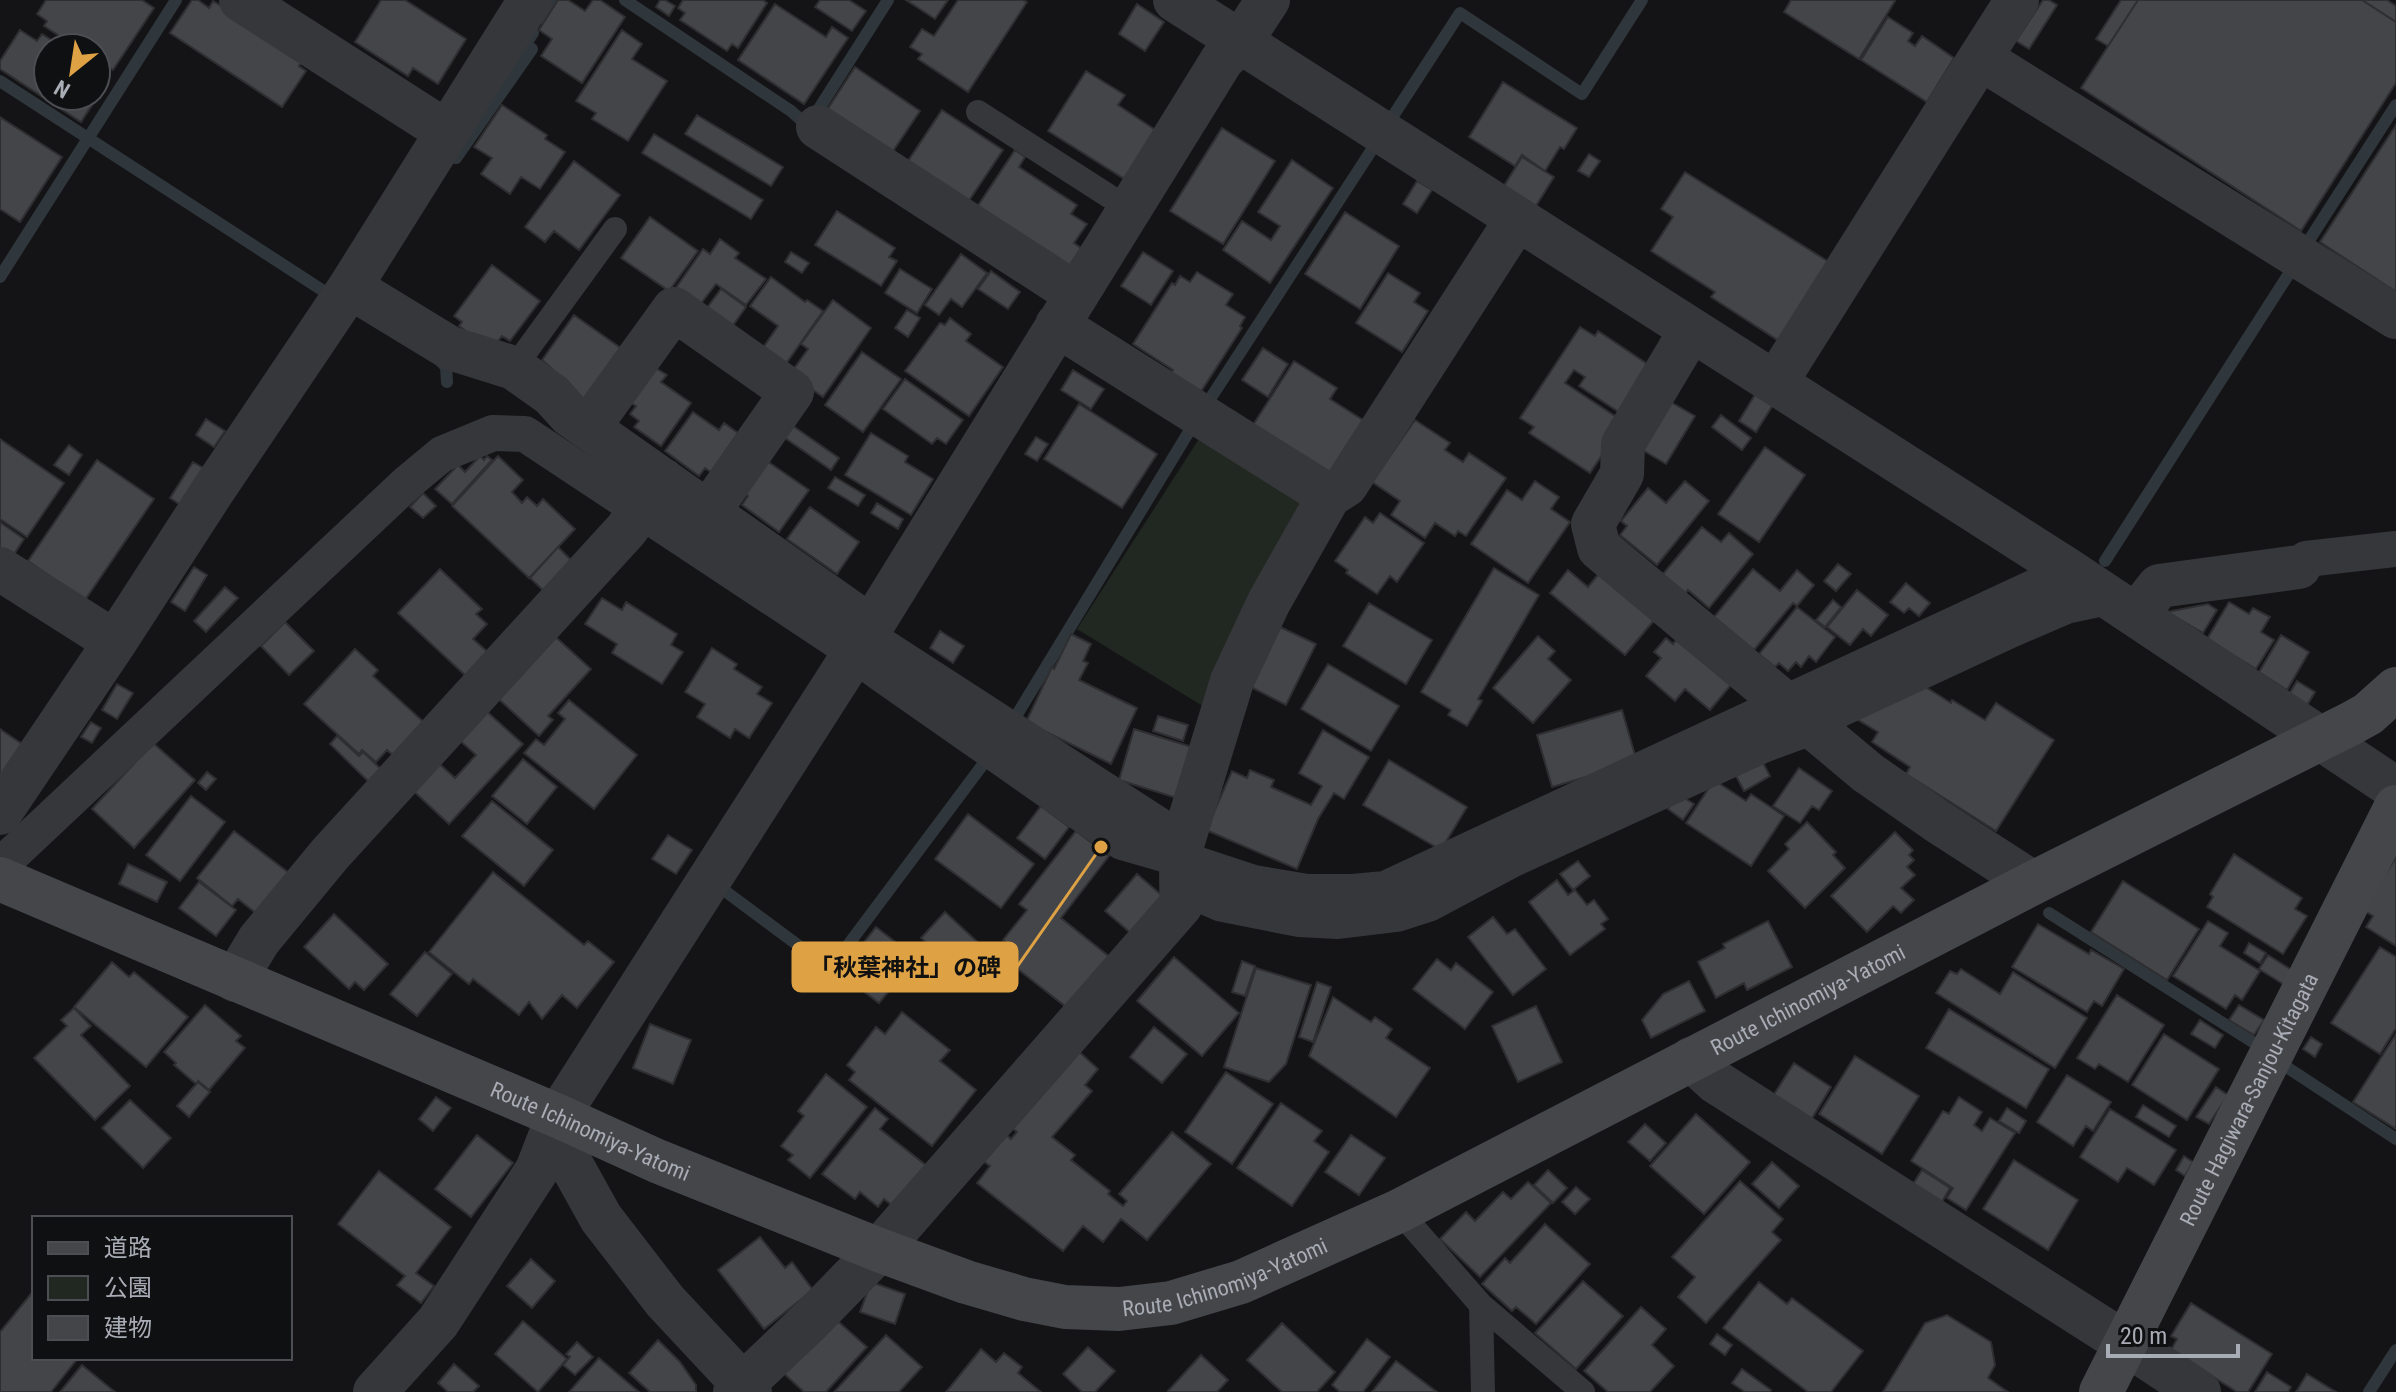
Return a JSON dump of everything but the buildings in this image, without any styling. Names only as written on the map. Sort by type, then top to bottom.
[{"type":"main road","name":"Route Ichinomiya-Yatomi","points":[[2,881],[558,1116],[657,1161],[879,1250],[966,1282],[1024,1299],[1065,1307],[1119,1309],[1171,1303],[1241,1282],[1399,1211],[2033,883],[2322,739],[2368,714],[2396,689]]},
{"type":"main road","name":"Route Hagiwara-Sanjou-Kitagata","points":[[2101,1392],[2396,807]]},
{"type":"street","points":[[241,0],[447,132]]},
{"type":"street","points":[[0,813],[350,287],[530,0]]},
{"type":"street","points":[[1175,0],[2108,596],[2396,789]]},
{"type":"street","points":[[375,1392],[438,1322],[537,1170],[558,1116],[863,640],[1222,60],[1241,41],[1268,0]]},
{"type":"street","points":[[1776,382],[2017,0]]},
{"type":"street","points":[[1980,58],[2396,317]]},
{"type":"street","points":[[818,127],[1066,310],[1329,496]]},
{"type":"street","points":[[558,1116],[571,1164],[601,1218],[665,1301],[743,1390],[879,1250],[1181,905],[1181,862],[1232,681],[1269,602],[1329,496],[1346,485],[1517,219]]},
{"type":"street","points":[[350,287],[450,348],[514,368],[552,395],[570,415],[588,428],[652,495],[709,511],[863,640]]},
{"type":"street","points":[[588,428],[674,309],[792,392],[709,511]]},
{"type":"street","points":[[1691,330],[1623,444],[1622,474],[1593,524],[1599,548],[1880,781],[2033,883]]},
{"type":"street","points":[[2,881],[407,483],[442,454],[493,433],[525,434],[652,495],[1181,862],[1223,900],[1299,915],[1338,917],[1396,910],[1427,900],[1510,856],[1762,741],[1796,714],[1837,706],[2065,602],[2299,567],[2306,559],[2396,549]]},
{"type":"street","points":[[235,980],[259,940],[330,854],[626,530],[652,495]]},
{"type":"street","points":[[0,569],[115,642]]},
{"type":"street","points":[[1691,1059],[1716,1082],[2199,1392]]},
{"type":"lane","points":[[978,112],[1129,209]]},
{"type":"lane","points":[[514,368],[615,229]]},
{"type":"lane","points":[[1399,1211],[1481,1305],[1583,1392]]},
{"type":"lane","points":[[1481,1305],[1483,1392]]},
{"type":"green space","points":[[1204,431],[1302,496],[1307,512],[1206,708],[1077,629]]},
{"type":"waterway","points":[[0,277],[176,0]]},
{"type":"waterway","points":[[543,18],[554,0]]},
{"type":"waterway","points":[[625,0],[791,111],[808,126],[888,0]]},
{"type":"waterway","points":[[1393,116],[1460,13],[1582,94],[1642,0]]},
{"type":"waterway","points":[[456,158],[532,49],[525,45],[533,33]]},
{"type":"waterway","points":[[0,81],[322,290]]},
{"type":"waterway","points":[[2306,245],[2396,105]]},
{"type":"waterway","points":[[1212,396],[1371,151]]},
{"type":"waterway","points":[[2105,561],[2292,269]]},
{"type":"waterway","points":[[437,357],[446,367],[447,382]]},
{"type":"waterway","points":[[1018,713],[1193,425]]},
{"type":"waterway","points":[[721,888],[830,969],[984,763]]},
{"type":"waterway","points":[[2049,913],[2259,1046]]},
{"type":"waterway","points":[[2288,1068],[2396,1139]]},
{"type":"waterway","points":[[2369,1392],[2396,1350]]},
{"type":"place","name":"「秋葉神社」の碑","points":[[1101,847]]}]
